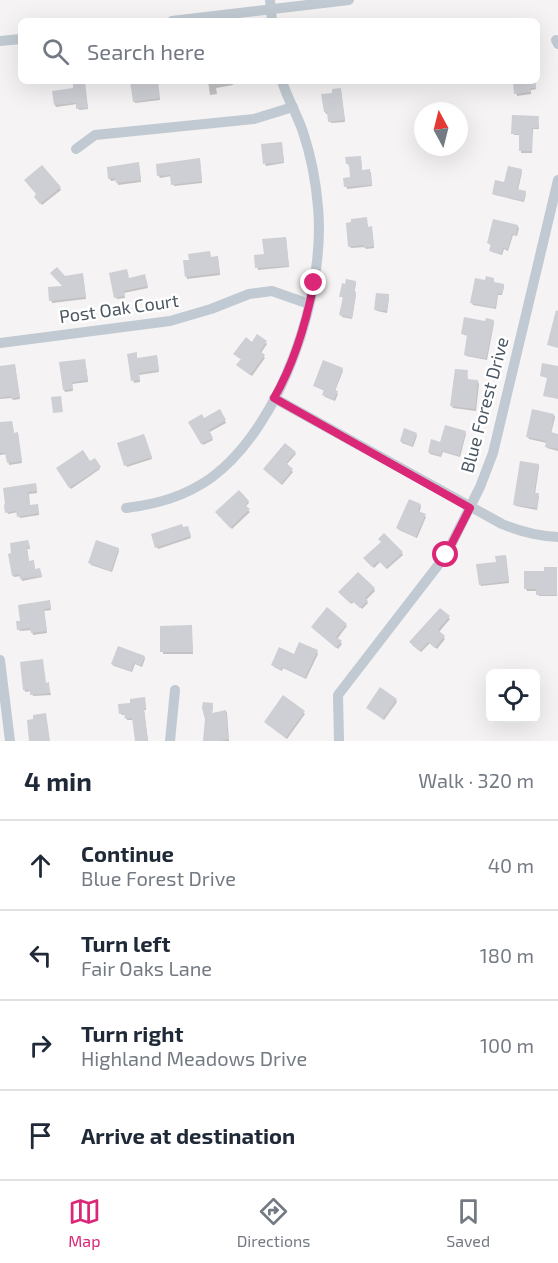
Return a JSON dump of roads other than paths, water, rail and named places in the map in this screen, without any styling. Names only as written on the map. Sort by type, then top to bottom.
[{"type":"street","points":[[191,18],[271,5],[350,0]]},
{"type":"street","points":[[0,41],[18,39]]},
{"type":"street","points":[[126,508],[153,504],[179,496],[210,478],[234,458],[257,427],[288,372],[309,304],[317,264],[319,232],[311,158],[283,84]]},
{"type":"street","points":[[76,149],[95,135],[254,119],[293,107]]},
{"type":"street","name":"Blue Forest Drive","points":[[339,741],[338,695],[446,555],[480,487],[493,453],[558,180]]},
{"type":"street","name":"Post Oak Court","points":[[0,343],[170,321],[212,309],[249,294],[272,291],[309,304]]},
{"type":"street","points":[[274,398],[502,524],[536,536],[558,537]]},
{"type":"street","points":[[0,660],[10,741]]},
{"type":"street","points":[[170,741],[175,690]]}]
